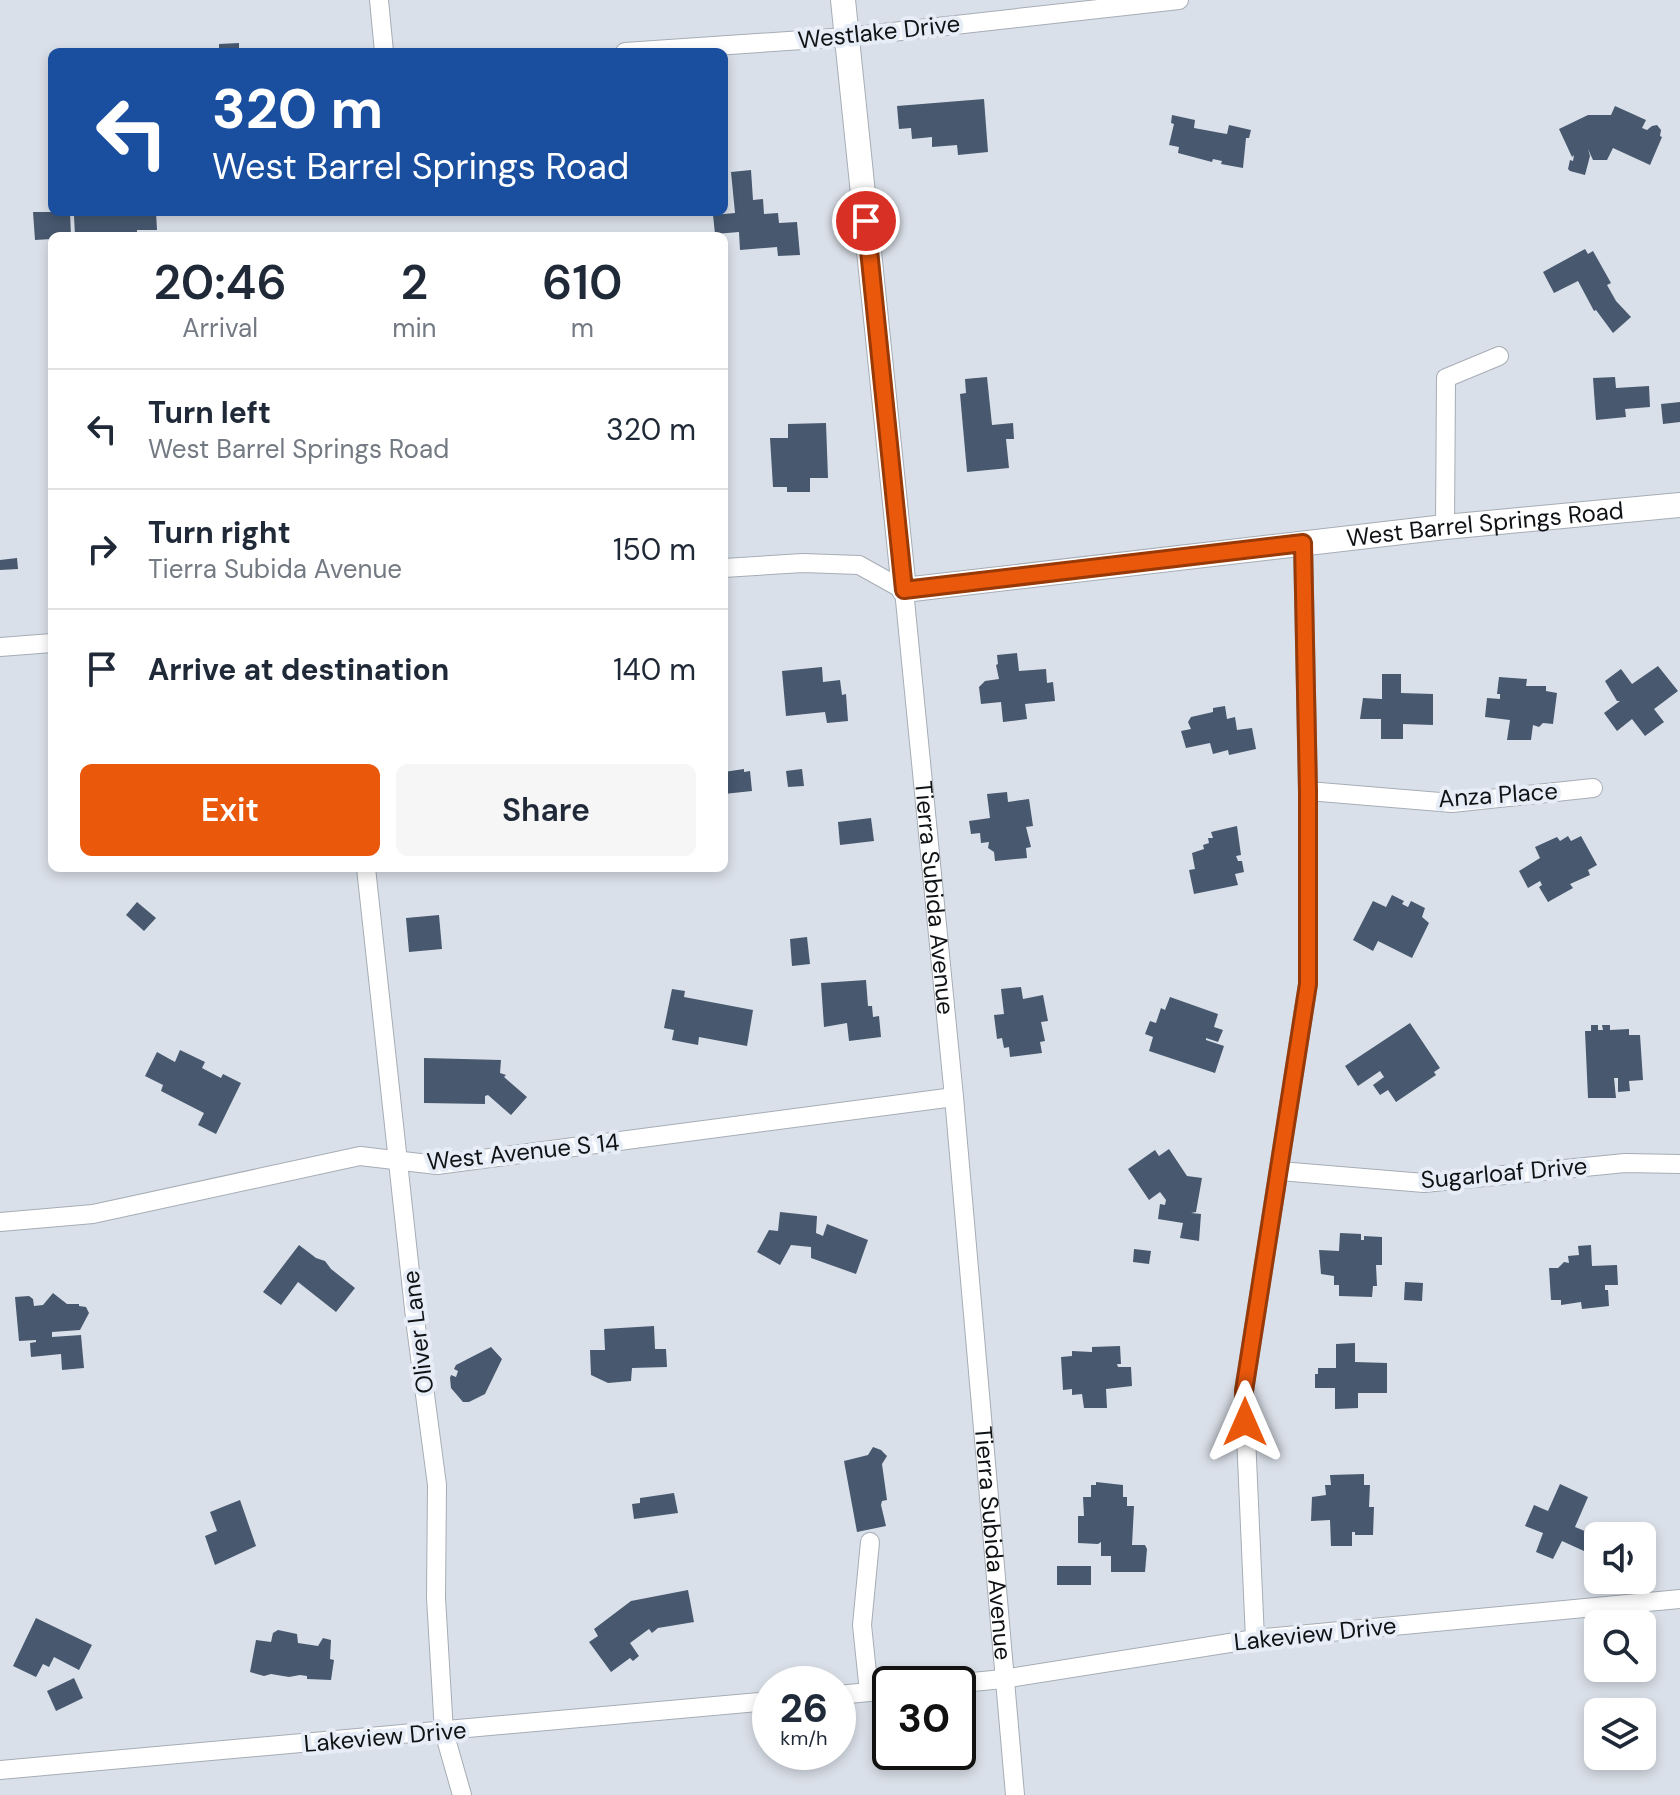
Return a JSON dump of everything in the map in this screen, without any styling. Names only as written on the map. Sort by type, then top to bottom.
[{"type":"street","points":[[379,0],[384,48]]},
{"type":"street","name":"Tierra Subida Avenue","points":[[843,0],[954,1097],[1015,1795]]},
{"type":"street","name":"Westlake Drive","points":[[684,48],[847,37],[1179,0]]},
{"type":"street","points":[[1445,527],[1446,378],[1499,356]]},
{"type":"street","name":"West Barrel Springs Road","points":[[904,590],[1445,527],[1680,505]]},
{"type":"street","points":[[1255,1639],[1244,1391],[1308,984],[1303,543]]},
{"type":"street","points":[[728,568],[803,563],[859,565],[904,590]]},
{"type":"street","points":[[0,647],[48,643]]},
{"type":"street","name":"Anza Place","points":[[1308,791],[1452,803],[1593,788]]},
{"type":"street","name":"Oliver Lane","points":[[366,872],[416,1327],[437,1485],[436,1598],[444,1732],[462,1795]]},
{"type":"street","name":"West Avenue S 14","points":[[0,1222],[93,1214],[360,1156],[437,1165],[954,1097]]},
{"type":"street","name":"Sugarloaf Drive","points":[[1280,1171],[1424,1183],[1625,1163],[1680,1164]]},
{"type":"street","points":[[869,1692],[862,1625],[870,1542]]},
{"type":"street","name":"Lakeview Drive","points":[[976,1682],[1255,1639],[1680,1599]]},
{"type":"street","points":[[856,1693],[872,1692]]},
{"type":"street","name":"Lakeview Drive","points":[[0,1770],[752,1703]]},
{"type":"building","points":[[239,43],[239,48],[219,48],[219,44]]},
{"type":"building","points":[[984,99],[988,152],[958,155],[957,145],[932,147],[932,137],[912,139],[911,128],[899,129],[897,106]]},
{"type":"building","points":[[1615,106],[1646,120],[1642,128],[1647,130],[1657,125],[1661,130],[1662,137],[1650,165],[1613,148],[1607,160],[1593,160],[1588,149],[1590,156],[1585,175],[1570,171],[1570,160],[1573,161],[1574,155],[1572,157],[1559,129],[1588,115],[1611,115]]},
{"type":"building","points":[[1172,115],[1195,120],[1194,128],[1227,134],[1229,125],[1251,130],[1249,138],[1246,138],[1243,168],[1178,153],[1179,147],[1169,145],[1174,124],[1171,123]]},
{"type":"building","points":[[751,170],[753,200],[763,199],[764,214],[778,213],[779,223],[797,222],[800,255],[778,256],[777,247],[740,250],[739,232],[715,232],[713,216],[735,213],[731,172]]},
{"type":"building","points":[[33,212],[70,216],[71,232],[48,232],[48,239],[35,240]]},
{"type":"building","points":[[74,216],[156,216],[157,230],[75,232]]},
{"type":"building","points":[[1585,249],[1588,254],[1593,251],[1611,283],[1607,285],[1616,301],[1631,317],[1613,333],[1594,311],[1578,281],[1554,293],[1543,272]]},
{"type":"building","points":[[987,377],[992,425],[1013,423],[1014,439],[1006,439],[1009,468],[967,472],[960,394],[966,393],[965,379]]},
{"type":"building","points":[[1615,377],[1616,388],[1649,386],[1650,407],[1625,409],[1626,417],[1596,420],[1593,378]]},
{"type":"building","points":[[1680,402],[1680,422],[1663,424],[1661,404]]},
{"type":"building","points":[[826,423],[828,478],[810,478],[810,492],[787,492],[787,487],[773,487],[770,438],[788,438],[788,424]]},
{"type":"building","points":[[17,558],[18,569],[0,570],[0,560]]},
{"type":"building","points":[[1017,653],[1019,671],[1046,669],[1047,683],[1053,682],[1055,701],[1025,704],[1027,719],[1003,722],[1001,702],[981,704],[979,687],[985,681],[999,679],[997,655]]},
{"type":"building","points":[[1658,666],[1678,691],[1654,709],[1664,722],[1645,736],[1632,719],[1617,731],[1604,713],[1620,701],[1605,681],[1621,669],[1632,684]]},
{"type":"building","points":[[822,667],[823,682],[840,680],[842,695],[846,694],[848,721],[827,723],[825,712],[786,716],[782,671]]},
{"type":"building","points":[[1382,674],[1401,674],[1401,693],[1433,694],[1433,725],[1403,724],[1403,739],[1381,739],[1381,719],[1360,719],[1363,698],[1382,699]]},
{"type":"building","points":[[1499,677],[1527,679],[1526,686],[1546,686],[1546,691],[1557,693],[1553,724],[1533,725],[1531,740],[1507,740],[1510,720],[1485,717],[1487,698],[1500,699],[1500,694],[1497,694]]},
{"type":"building","points":[[1225,706],[1227,719],[1235,717],[1237,730],[1252,728],[1256,749],[1229,755],[1228,750],[1213,754],[1210,743],[1186,748],[1181,731],[1191,729],[1188,722],[1191,717]]},
{"type":"building","points":[[802,769],[804,786],[788,787],[786,771]]},
{"type":"building","points":[[728,771],[750,771],[752,791],[728,794]]},
{"type":"building","points":[[1007,792],[1008,802],[1029,799],[1033,826],[1026,827],[1031,847],[1026,848],[1027,858],[995,861],[994,852],[988,848],[989,842],[981,843],[980,833],[971,834],[969,821],[990,818],[987,794]]},
{"type":"building","points":[[871,818],[874,841],[840,845],[838,822]]},
{"type":"building","points":[[1237,826],[1241,855],[1236,856],[1238,861],[1242,861],[1244,872],[1235,874],[1238,885],[1194,894],[1189,870],[1195,869],[1192,853],[1204,849],[1203,845],[1209,843],[1208,838],[1213,838],[1211,832]]},
{"type":"building","points":[[1568,836],[1571,841],[1581,836],[1597,865],[1588,870],[1590,875],[1570,884],[1573,888],[1548,902],[1539,887],[1542,885],[1540,881],[1528,888],[1519,871],[1540,858],[1535,847],[1557,837],[1560,841]]},
{"type":"building","points":[[1392,895],[1408,907],[1411,901],[1425,908],[1422,917],[1429,923],[1412,958],[1378,941],[1373,951],[1353,940],[1373,901],[1386,907]]},
{"type":"building","points":[[137,902],[156,918],[144,931],[126,915]]},
{"type":"building","points":[[439,915],[442,949],[409,952],[406,918]]},
{"type":"building","points":[[807,937],[810,964],[792,966],[790,939]]},
{"type":"building","points":[[866,980],[868,1006],[872,1006],[873,1017],[879,1016],[881,1037],[849,1041],[847,1023],[824,1027],[821,983]]},
{"type":"building","points":[[1021,987],[1023,999],[1043,995],[1048,1021],[1041,1022],[1045,1041],[1040,1042],[1042,1053],[1010,1057],[1009,1047],[1004,1048],[1002,1038],[997,1039],[994,1015],[1004,1014],[1001,989]]},
{"type":"building","points":[[672,989],[685,991],[684,997],[753,1010],[747,1046],[699,1037],[698,1045],[672,1040],[674,1030],[664,1028]]},
{"type":"building","points":[[1170,997],[1218,1014],[1214,1027],[1223,1030],[1218,1042],[1206,1038],[1224,1046],[1215,1073],[1149,1051],[1153,1037],[1145,1034],[1150,1021],[1156,1023],[1161,1008],[1165,1010]]},
{"type":"building","points":[[1410,1023],[1440,1068],[1434,1072],[1436,1075],[1396,1102],[1388,1090],[1380,1095],[1373,1085],[1384,1077],[1380,1071],[1358,1086],[1345,1066]]},
{"type":"building","points":[[1591,1025],[1598,1025],[1598,1030],[1603,1030],[1602,1025],[1610,1025],[1610,1030],[1629,1029],[1629,1035],[1640,1035],[1643,1080],[1629,1081],[1630,1091],[1618,1092],[1618,1078],[1614,1078],[1616,1098],[1588,1098],[1585,1031],[1591,1031]]},
{"type":"building","points":[[180,1050],[205,1062],[202,1068],[221,1078],[223,1074],[241,1083],[216,1134],[198,1125],[204,1113],[161,1091],[163,1085],[145,1076],[157,1052],[175,1062]]},
{"type":"building","points":[[424,1058],[501,1060],[500,1073],[506,1075],[504,1077],[527,1097],[511,1115],[488,1095],[485,1096],[485,1104],[424,1103]]},
{"type":"building","points":[[1169,1149],[1187,1176],[1202,1178],[1196,1212],[1191,1213],[1201,1214],[1199,1241],[1180,1238],[1183,1223],[1158,1219],[1160,1204],[1165,1205],[1166,1200],[1160,1192],[1149,1200],[1128,1169],[1155,1150],[1159,1156]]},
{"type":"building","points":[[780,1212],[817,1216],[816,1233],[823,1236],[827,1224],[868,1240],[856,1274],[811,1258],[811,1247],[791,1245],[780,1265],[757,1252],[769,1230],[778,1231]]},
{"type":"building","points":[[1340,1233],[1361,1234],[1361,1240],[1364,1236],[1382,1237],[1382,1265],[1376,1265],[1377,1286],[1373,1286],[1372,1297],[1339,1296],[1339,1285],[1334,1285],[1334,1276],[1321,1274],[1319,1250],[1339,1251]]},
{"type":"building","points":[[299,1245],[325,1261],[355,1288],[336,1312],[298,1282],[281,1305],[263,1292]]},
{"type":"building","points":[[1591,1245],[1592,1266],[1617,1265],[1618,1285],[1605,1285],[1609,1306],[1582,1309],[1581,1302],[1561,1305],[1561,1300],[1551,1300],[1549,1268],[1569,1263],[1568,1256],[1579,1255],[1578,1246]]},
{"type":"building","points":[[1134,1249],[1151,1251],[1149,1264],[1133,1262]]},
{"type":"building","points":[[1405,1282],[1423,1283],[1422,1301],[1404,1300]]},
{"type":"building","points":[[53,1293],[67,1304],[86,1307],[89,1313],[80,1330],[52,1332],[52,1337],[81,1335],[84,1368],[62,1370],[61,1354],[31,1357],[30,1343],[36,1340],[19,1341],[15,1297],[29,1296],[34,1306],[43,1305]]},
{"type":"building","points":[[654,1326],[655,1349],[666,1349],[667,1367],[632,1368],[631,1381],[608,1383],[591,1375],[590,1350],[605,1350],[604,1329]]},
{"type":"building","points":[[1355,1343],[1355,1362],[1387,1363],[1387,1393],[1358,1393],[1358,1408],[1335,1409],[1335,1388],[1315,1388],[1315,1374],[1318,1374],[1318,1368],[1336,1368],[1336,1344]]},
{"type":"building","points":[[1120,1346],[1121,1364],[1117,1364],[1118,1367],[1131,1367],[1132,1386],[1106,1389],[1107,1408],[1084,1408],[1082,1394],[1072,1395],[1072,1389],[1063,1390],[1061,1357],[1072,1356],[1072,1351],[1092,1352],[1092,1347]]},
{"type":"building","points":[[491,1347],[502,1359],[485,1394],[463,1402],[451,1388],[451,1375],[456,1377],[458,1371],[454,1369],[456,1365]]},
{"type":"building","points":[[873,1447],[887,1456],[882,1464],[887,1500],[882,1501],[881,1505],[886,1526],[857,1532],[844,1461],[868,1455]]},
{"type":"building","points":[[1364,1474],[1364,1485],[1370,1485],[1369,1507],[1374,1507],[1373,1535],[1355,1535],[1352,1532],[1352,1546],[1331,1546],[1330,1520],[1311,1521],[1312,1497],[1326,1495],[1325,1485],[1331,1485],[1330,1475]]},
{"type":"building","points":[[1096,1482],[1123,1485],[1127,1506],[1134,1506],[1132,1545],[1145,1545],[1147,1549],[1145,1572],[1111,1572],[1111,1556],[1101,1556],[1101,1542],[1078,1543],[1078,1516],[1084,1516],[1083,1497],[1091,1497],[1091,1485],[1096,1485]]},
{"type":"building","points":[[1560,1484],[1588,1497],[1575,1527],[1584,1531],[1584,1551],[1562,1541],[1553,1559],[1536,1552],[1543,1533],[1525,1526],[1534,1505],[1548,1511]]},
{"type":"building","points":[[674,1493],[678,1513],[634,1519],[632,1504],[640,1503],[640,1498]]},
{"type":"building","points":[[240,1500],[256,1546],[215,1565],[205,1536],[217,1531],[210,1512]]},
{"type":"building","points":[[1057,1566],[1091,1566],[1091,1585],[1057,1585]]},
{"type":"building","points":[[688,1590],[694,1622],[658,1628],[652,1633],[649,1629],[630,1643],[639,1656],[633,1661],[630,1658],[611,1672],[589,1642],[598,1636],[594,1629],[631,1601]]},
{"type":"building","points":[[36,1618],[92,1645],[79,1670],[54,1657],[49,1667],[43,1664],[36,1677],[13,1666]]},
{"type":"building","points":[[278,1630],[297,1634],[298,1643],[318,1646],[323,1638],[331,1640],[330,1659],[334,1660],[331,1680],[307,1679],[307,1676],[300,1675],[264,1676],[250,1672],[256,1640],[271,1642],[273,1633]]},
{"type":"building","points":[[74,1678],[83,1698],[56,1711],[47,1691]]},
{"type":"route","points":[[866,221],[904,590],[1303,543],[1308,984],[1244,1391],[1245,1422]]}]
